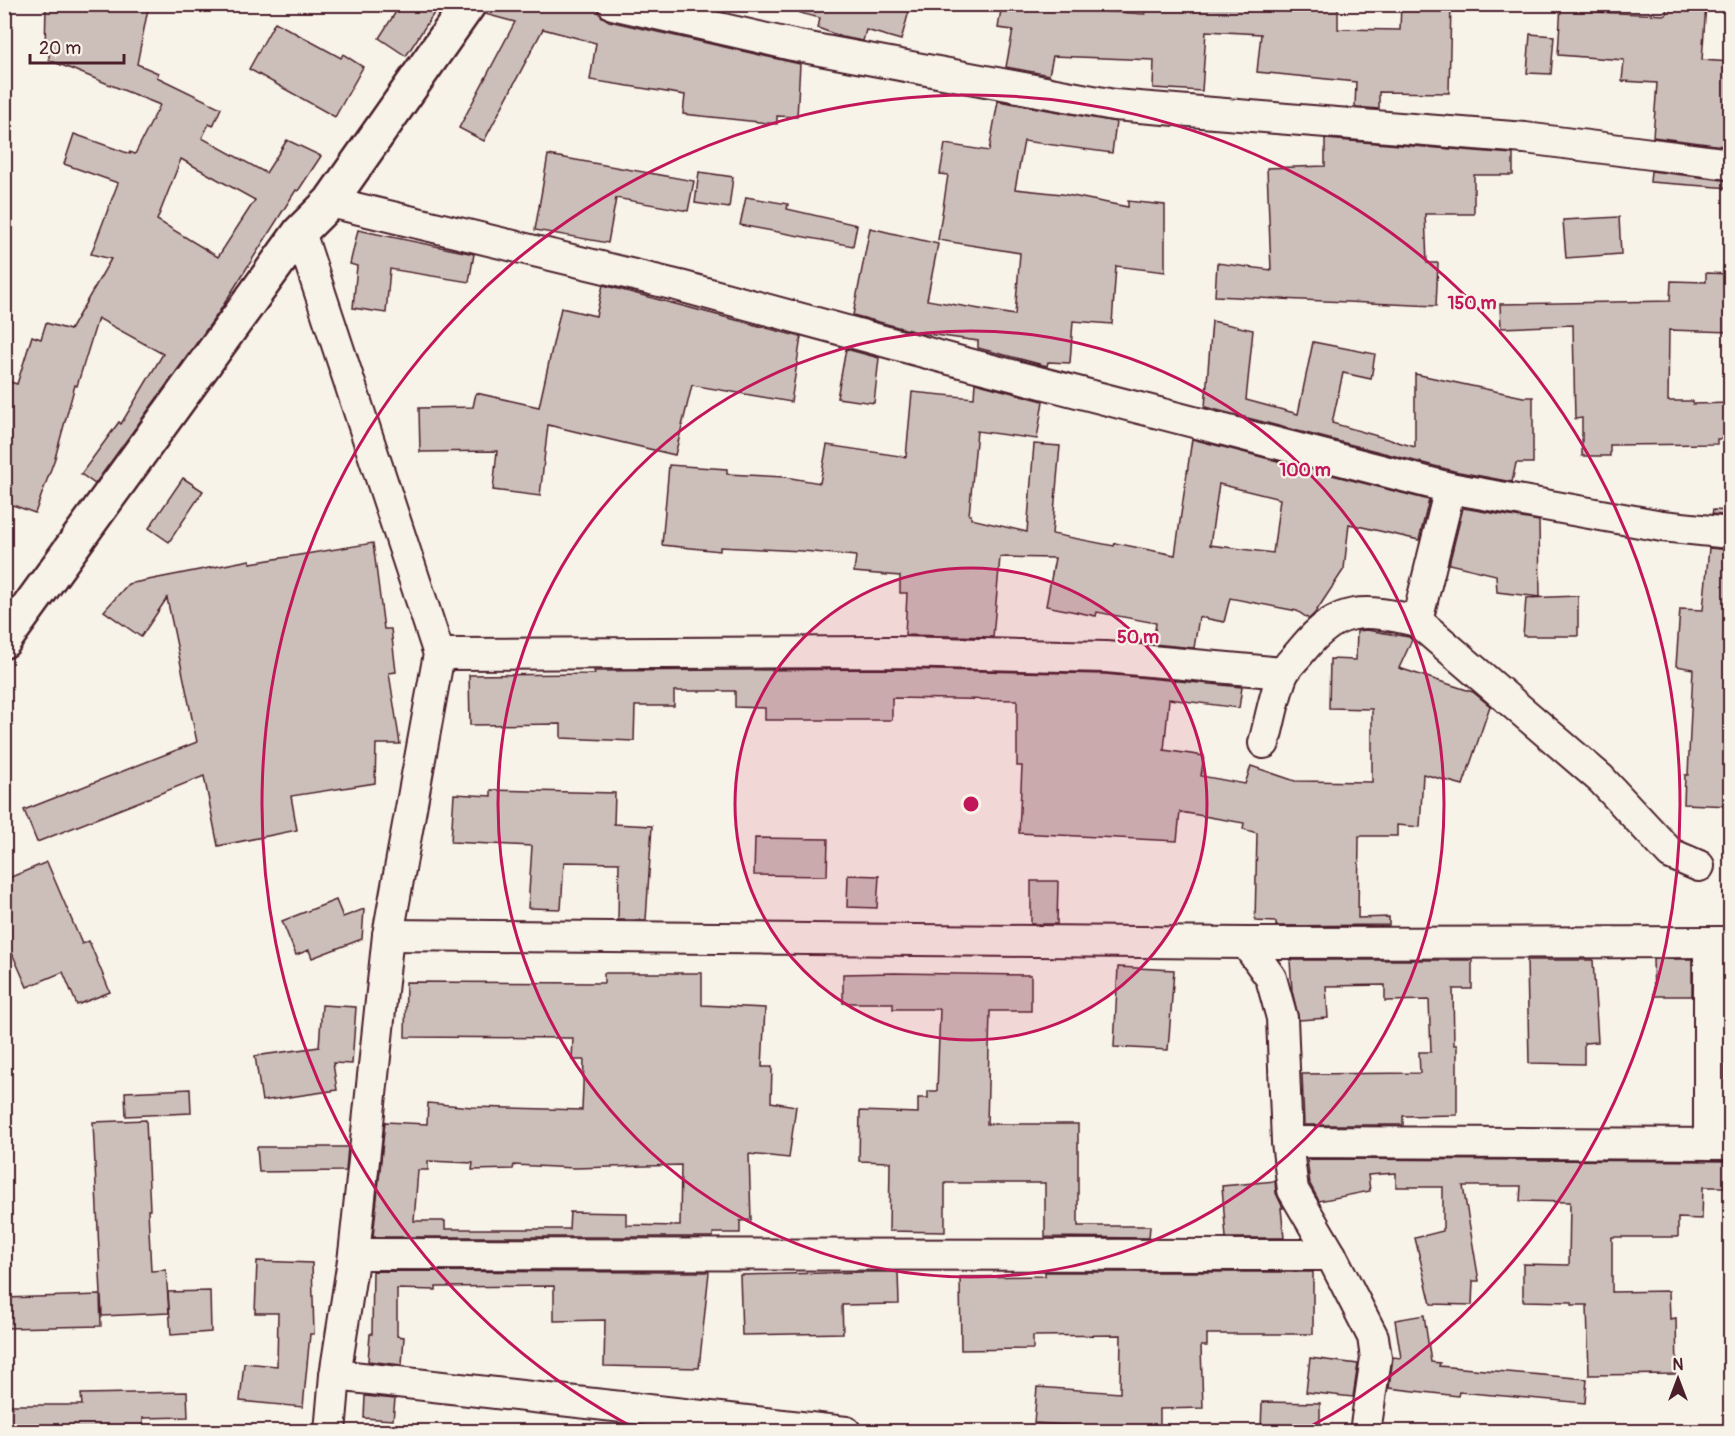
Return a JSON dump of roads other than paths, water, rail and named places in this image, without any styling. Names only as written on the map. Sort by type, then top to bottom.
[{"type":"street","points":[[4,640],[300,232],[330,202],[469,4]]},
{"type":"street","points":[[613,4],[793,45],[1114,105],[1525,138],[1731,164]]},
{"type":"street","points":[[330,202],[680,286],[957,361],[1450,488],[1662,526],[1731,533]]},
{"type":"street","points":[[300,232],[439,654],[388,935],[354,1254],[335,1375],[330,1431]]},
{"type":"street","points":[[1417,621],[1450,488]]},
{"type":"street","points":[[1264,743],[1283,673],[1317,631],[1339,618],[1364,613],[1417,621],[1601,779],[1671,854],[1699,866]]},
{"type":"street","points":[[439,654],[894,652],[1094,656],[1283,673]]},
{"type":"street","points":[[388,935],[1246,944],[1720,942],[1720,1144],[1287,1142]]},
{"type":"street","points":[[1246,944],[1271,978],[1282,1018],[1287,1142],[1293,1191],[1331,1255],[1373,1337],[1376,1358],[1365,1431]]},
{"type":"street","points":[[354,1254],[1331,1255]]},
{"type":"street","points":[[335,1375],[846,1431]]}]
